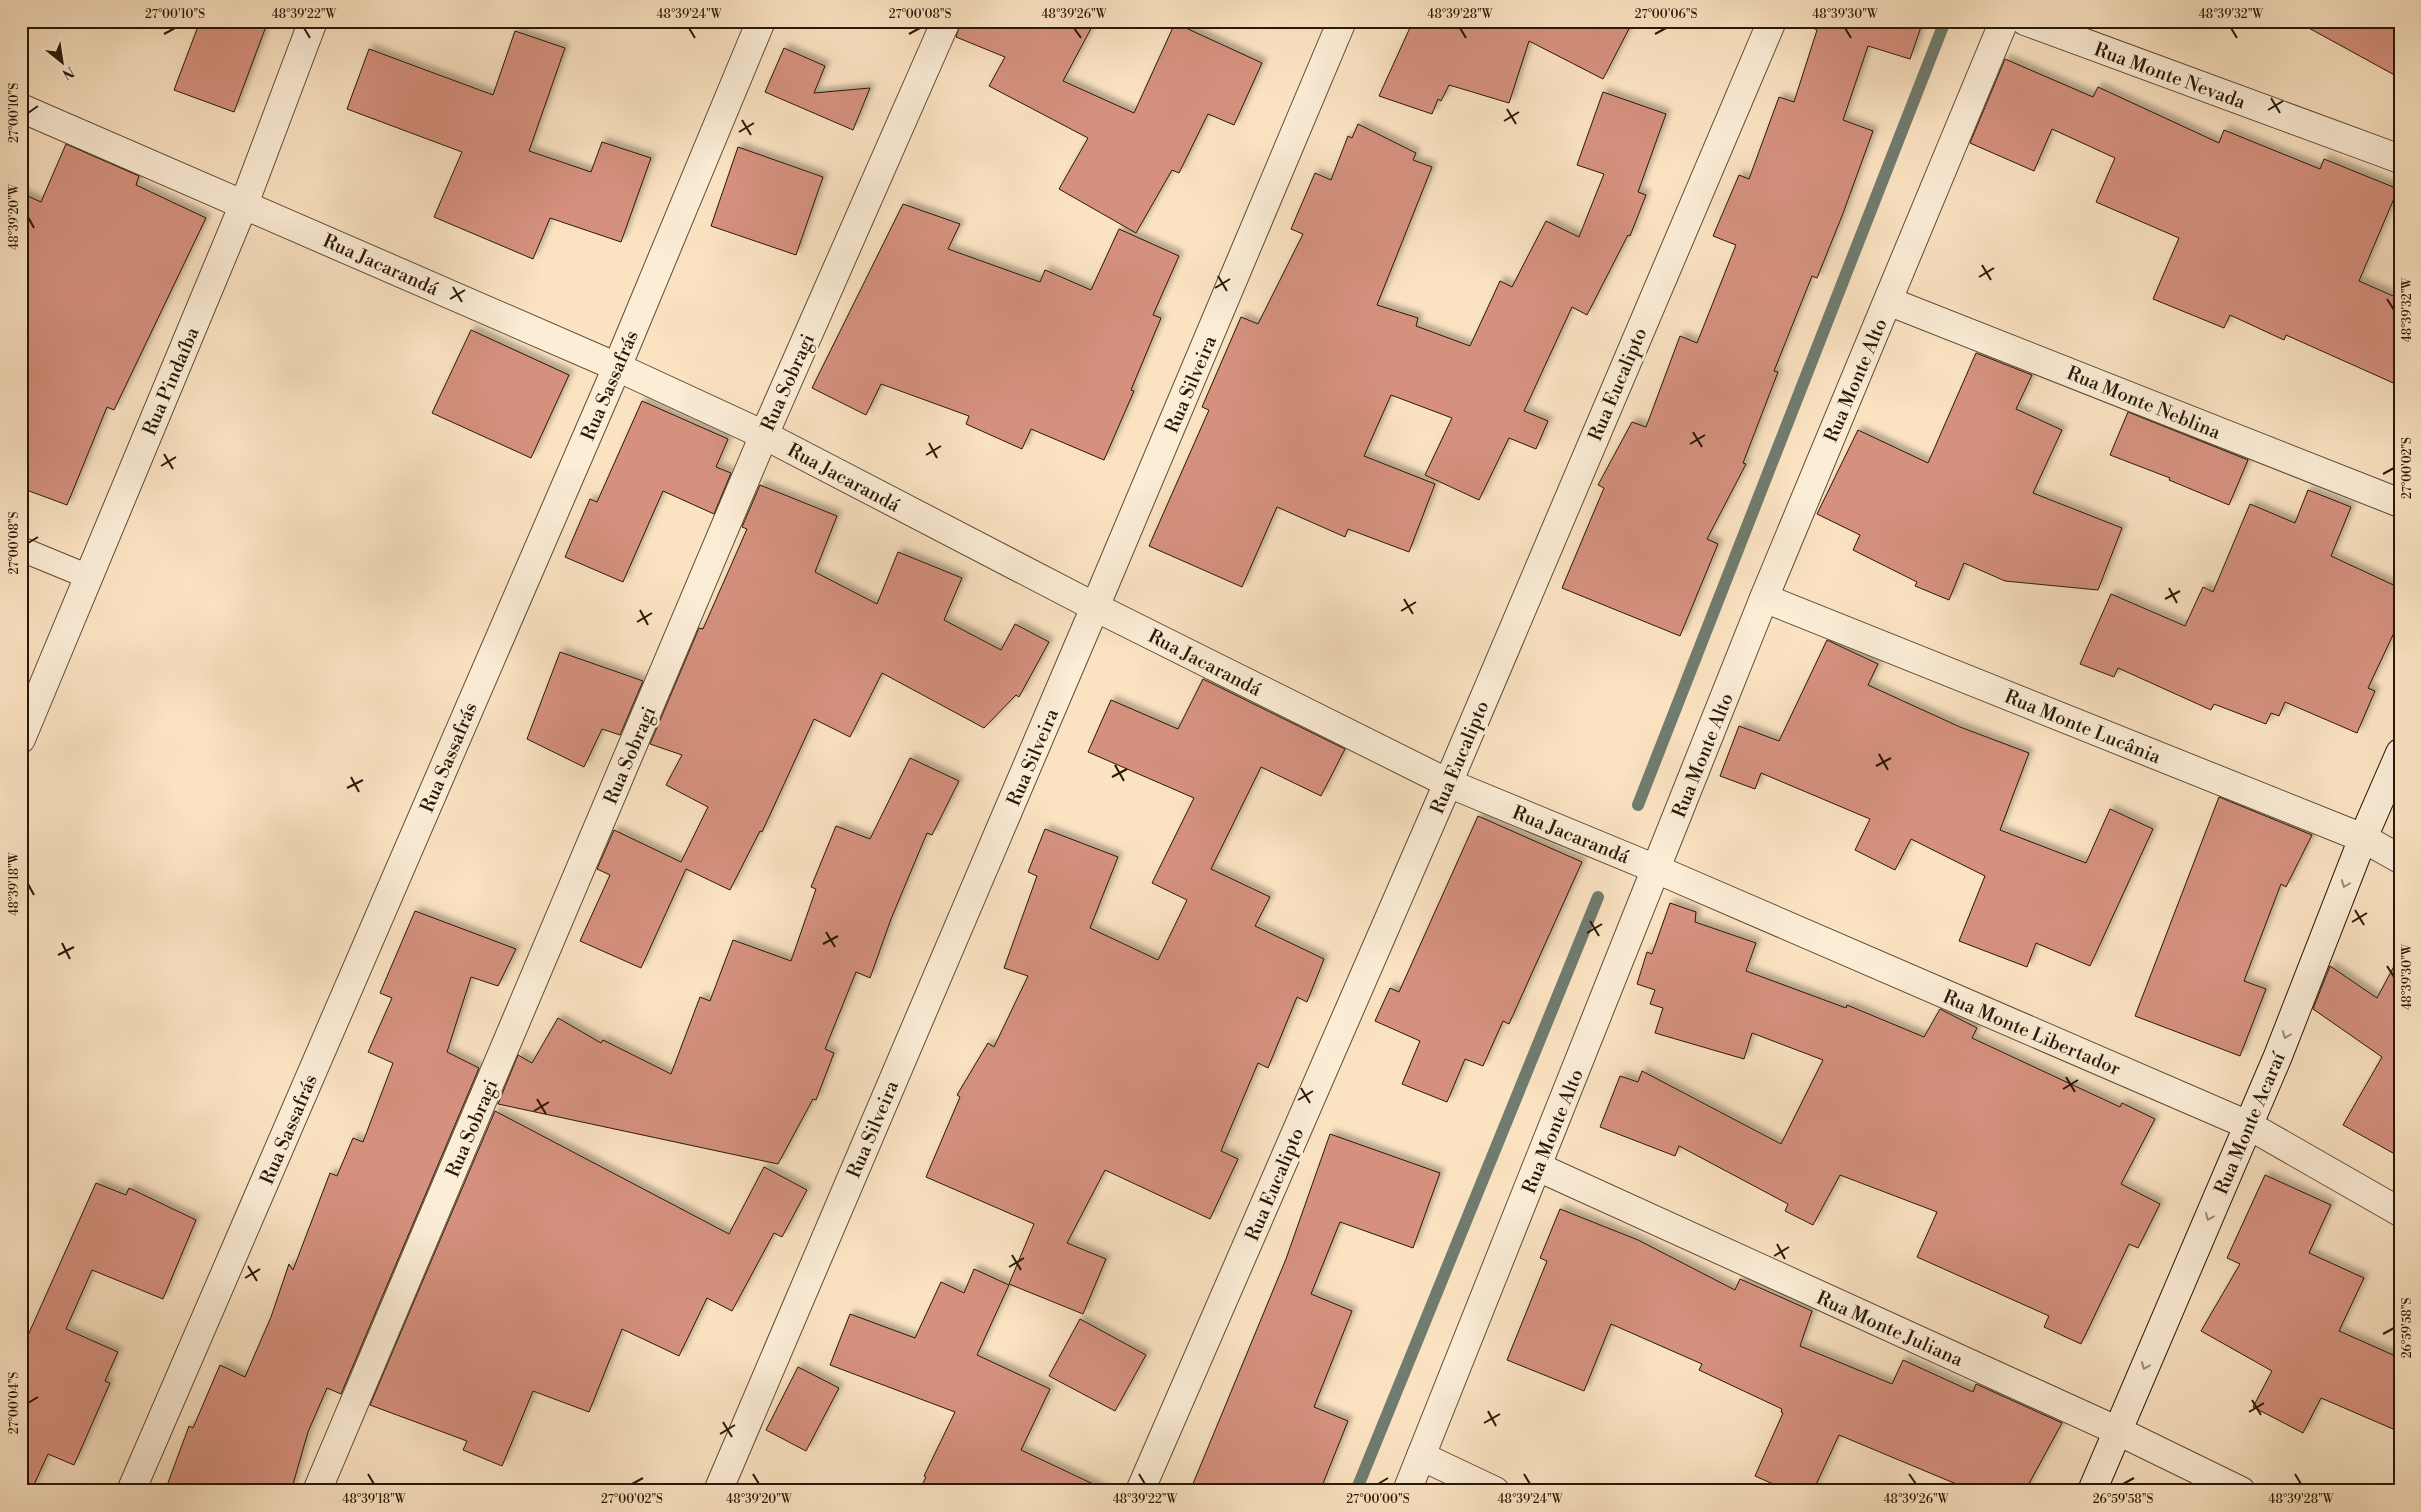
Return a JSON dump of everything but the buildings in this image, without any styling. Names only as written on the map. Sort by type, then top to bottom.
[{"type":"street","name":"Rua Pindaíba","points":[[21,739],[244,204],[313,21]]},
{"type":"street","name":"Rua Sassafrás","points":[[131,1491],[617,367],[761,21]]},
{"type":"street","name":"Rua Sobragi","points":[[317,1491],[764,435],[946,21]]},
{"type":"street","name":"Rua Silveira","points":[[718,1491],[1095,607],[1342,21]]},
{"type":"street","name":"Rua Eucalipto","points":[[1140,1491],[1448,784],[1772,21]]},
{"type":"street","name":"Rua Monte Alto","points":[[1407,1491],[1764,598],[2004,21]]},
{"type":"street","name":"Rua Monte Nevada","points":[[2025,21],[2400,159]]},
{"type":"street","name":"Rua Jacarandá","points":[[21,108],[617,367],[764,435],[1095,607],[1448,784],[1656,869]]},
{"type":"street","name":"Rua Monte Neblina","points":[[1888,301],[2400,503]]},
{"type":"street","name":"Rua Monte Lucânia","points":[[1764,598],[2363,838],[2400,859]]},
{"type":"street","name":"Rua Monte Acaraí","points":[[2092,1491],[2278,1056],[2363,838],[2400,753]]},
{"type":"street","name":"Rua Monte Libertador","points":[[1656,869],[2248,1125],[2400,1212]]},
{"type":"street","name":"Rua Monte Juliana","points":[[1538,1167],[2118,1431],[2241,1491]]},
{"type":"street","points":[[1421,1456],[1495,1491]]},
{"type":"lane","points":[[21,549],[89,576]]},
{"type":"waterway","points":[[1638,805],[1945,21]]},
{"type":"waterway","points":[[1356,1491],[1598,897]]}]
